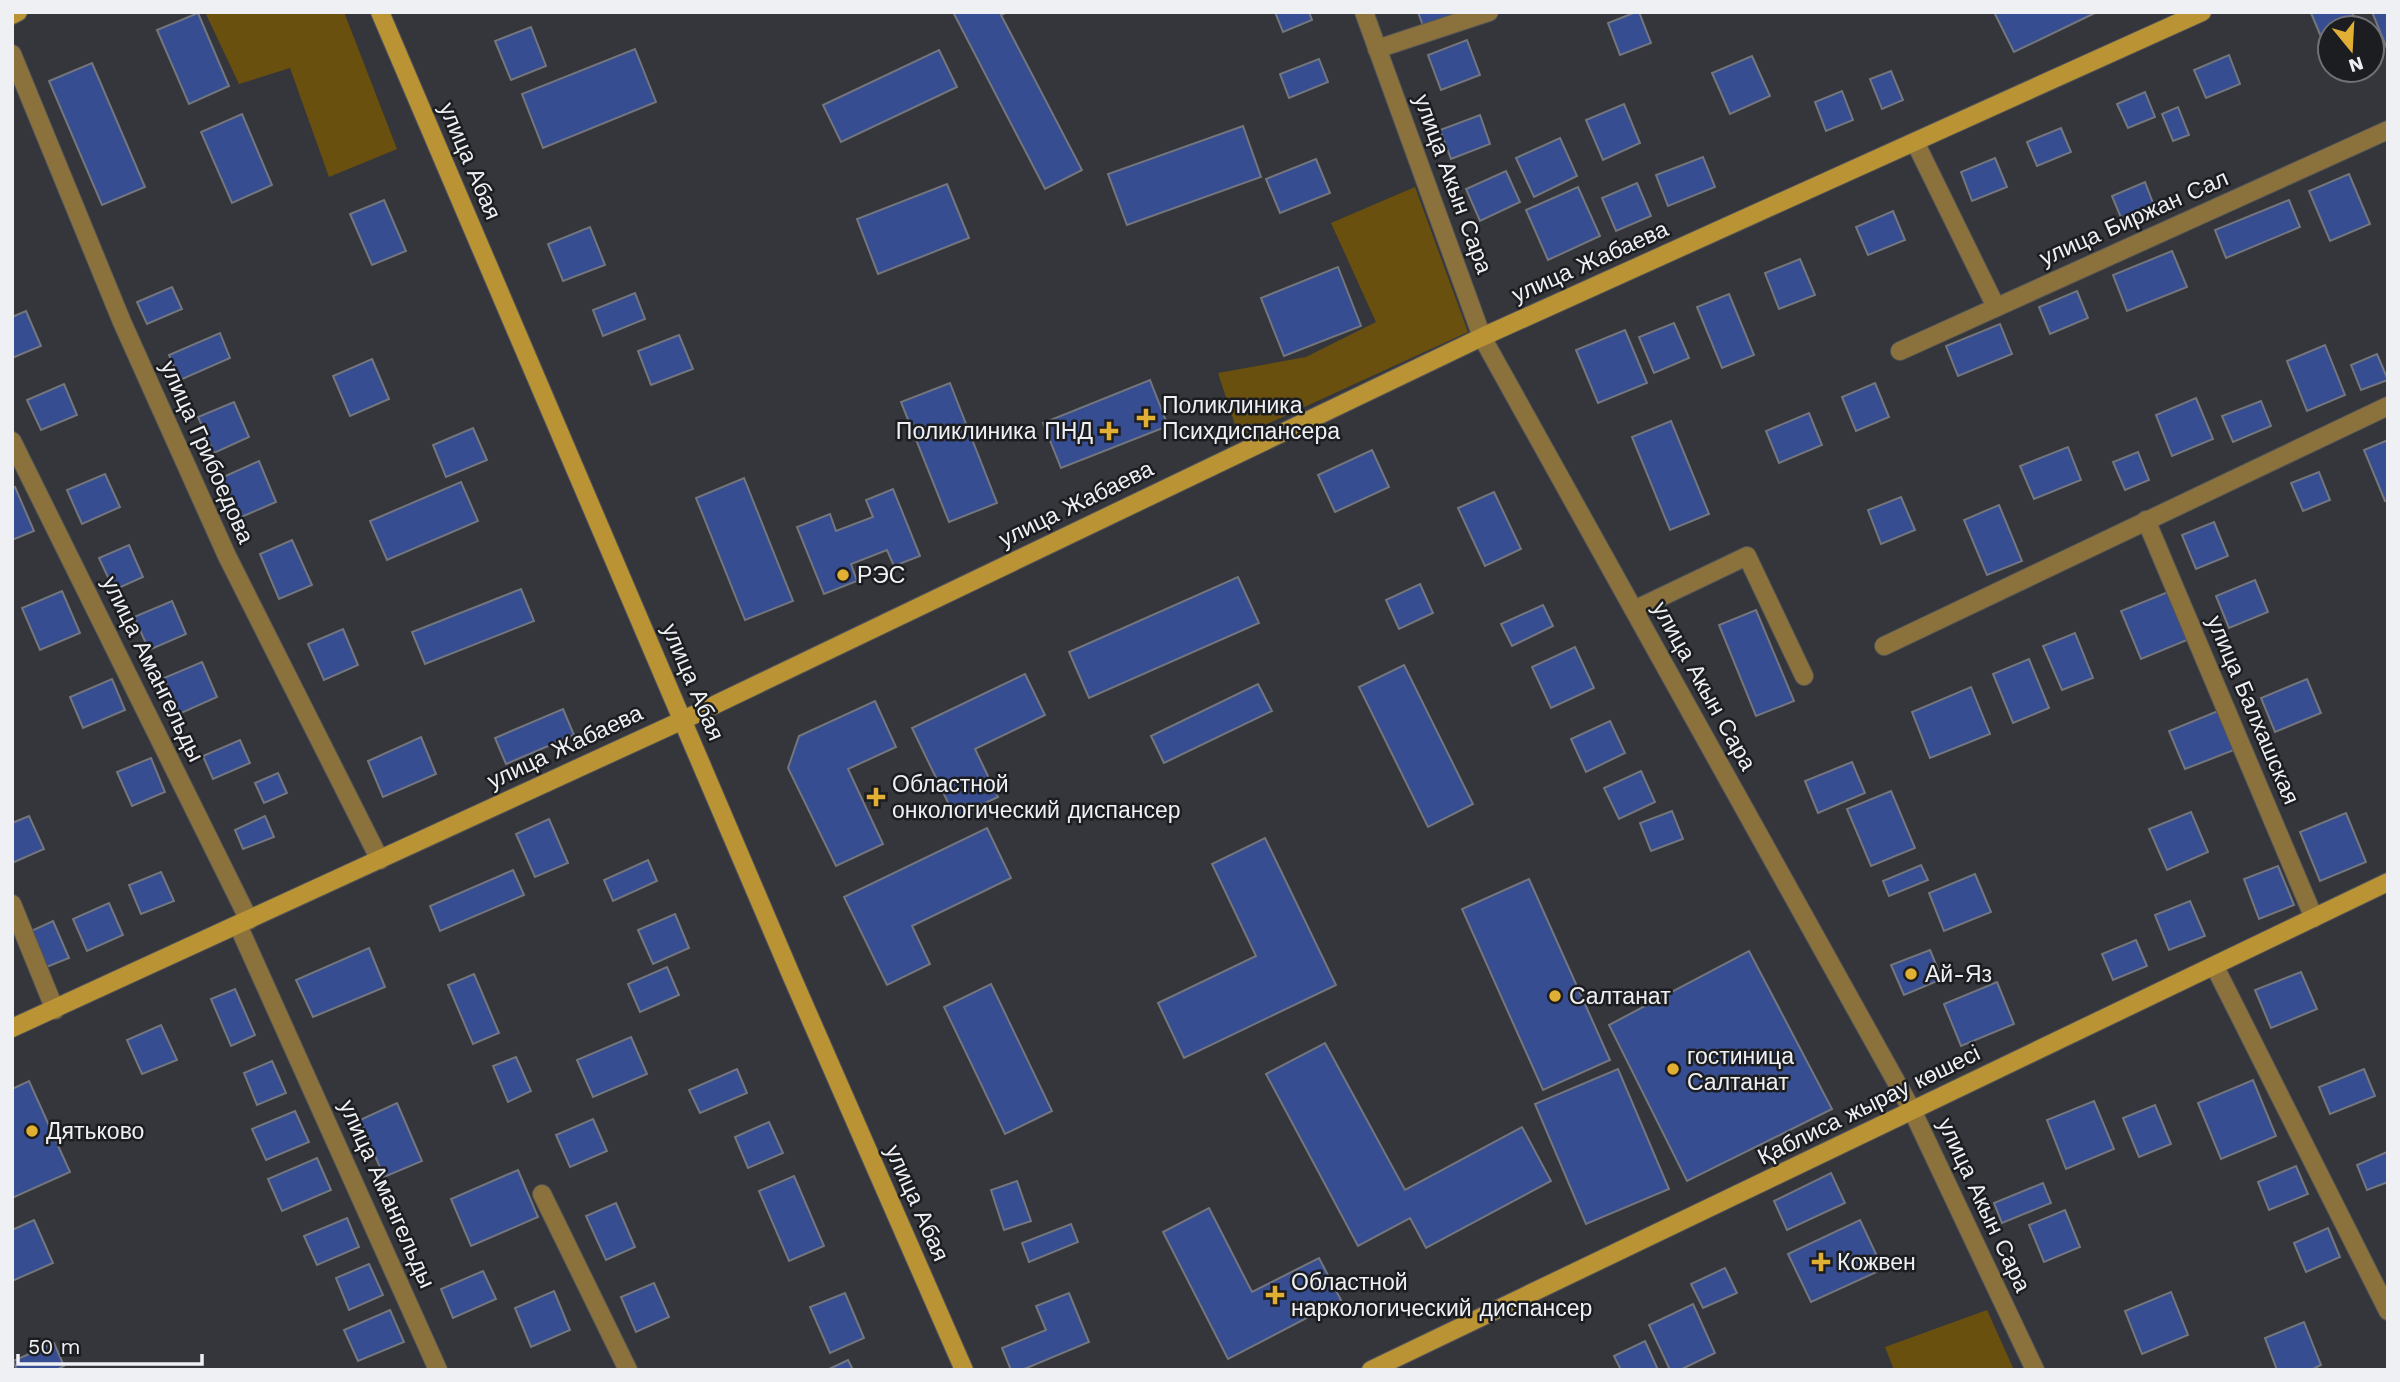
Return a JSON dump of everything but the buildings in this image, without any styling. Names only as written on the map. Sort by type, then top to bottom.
[{"type":"street","points":[[12,15],[18,12]]},
{"type":"street","name":"улица Абая","points":[[380,12],[964,1370]]},
{"type":"street","name":"улица Акын Сара","points":[[1364,12],[1482,337],[1913,1112],[2035,1370]]},
{"type":"street","points":[[1377,49],[1489,12]]},
{"type":"street","name":"улица Жабаева","points":[[12,1028],[683,720],[1482,337],[2202,12]]},
{"type":"street","name":"улица Грибоедова","points":[[12,54],[122,322],[227,556],[380,860]]},
{"type":"street","name":"улица Биржан Сал","points":[[1900,351],[2388,130]]},
{"type":"street","points":[[1915,142],[1996,307]]},
{"type":"street","points":[[1884,646],[2388,406]]},
{"type":"street","name":"улица Амангельды","points":[[12,441],[243,923],[438,1370]]},
{"type":"street","name":"улица Балхашская","points":[[2146,520],[2314,918]]},
{"type":"street","points":[[1633,610],[1747,556],[1804,676]]},
{"type":"street","name":"Қаблиса жырау көшесі","points":[[1371,1370],[2388,883]]},
{"type":"street","points":[[12,904],[54,1010]]},
{"type":"street","points":[[2214,967],[2388,1311]]},
{"type":"street","points":[[542,1194],[628,1370]]},
{"type":"shaded area","points":[[205,12],[344,12],[397,149],[329,177],[290,68],[239,84]]},
{"type":"shaded area","points":[[1415,187],[1468,332],[1239,437],[1218,373],[1306,357],[1376,322],[1331,223]]},
{"type":"shaded area","points":[[1987,1310],[2014,1370],[1894,1370],[1885,1347]]},
{"type":"place","name":"Поликлиника Психдиспансера","points":[[1146,418]]},
{"type":"place","name":"Поликлиника ПНД","points":[[1109,431]]},
{"type":"place","name":"РЭС","points":[[843,575]]},
{"type":"place","name":"Областной онкологический диспансер","points":[[876,797]]},
{"type":"place","name":"Ай-Яз","points":[[1911,974]]},
{"type":"place","name":"Салтанат","points":[[1555,996]]},
{"type":"place","name":"гостиница Салтанат","points":[[1673,1069]]},
{"type":"place","name":"Дятьково","points":[[32,1131]]},
{"type":"place","name":"Кожвен","points":[[1821,1262]]},
{"type":"place","name":"Областной наркологический диспансер","points":[[1275,1295]]}]
